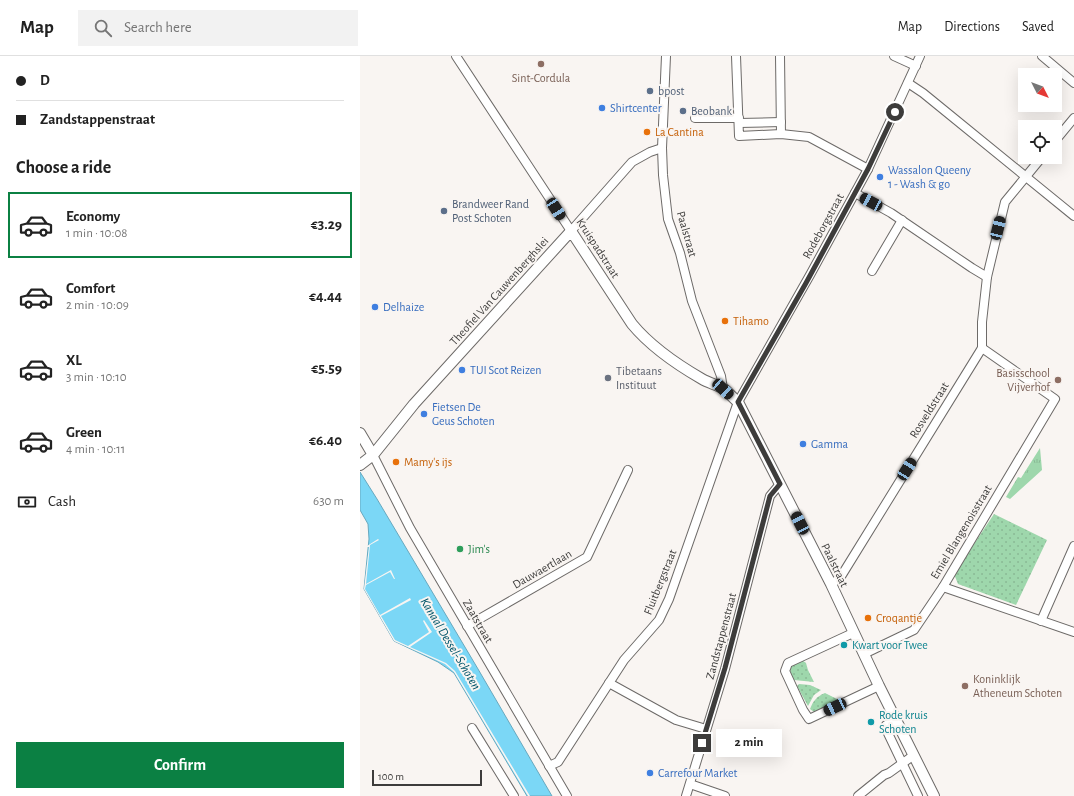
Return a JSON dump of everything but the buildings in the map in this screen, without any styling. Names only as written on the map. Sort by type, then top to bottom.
[{"type":"street","name":"Kruispadstraat","points":[[456,56],[632,324],[654,347],[703,380],[723,389],[738,402]]},
{"type":"street","name":"Paalstraat","points":[[666,56],[662,148],[663,175],[668,219],[680,253],[692,302],[721,376],[723,389]]},
{"type":"street","points":[[736,56],[739,136],[781,134],[809,137],[868,169]]},
{"type":"street","points":[[780,56],[781,134]]},
{"type":"street","points":[[894,56],[916,66]]},
{"type":"street","name":"Rodeborgstraat","points":[[738,402],[868,169],[920,56]]},
{"type":"street","points":[[1042,56],[1074,84]]},
{"type":"street","points":[[908,83],[923,92],[1074,216]]},
{"type":"street","points":[[695,118],[781,122]]},
{"type":"street","points":[[1062,133],[1074,118]]},
{"type":"street","name":"Theofiel Van Cauwenberghslei","points":[[362,464],[373,455],[414,404],[632,162],[650,152],[662,148]]},
{"type":"street","points":[[982,348],[982,322],[987,277],[1005,202],[1036,164]]},
{"type":"street","points":[[855,193],[902,220],[987,277]]},
{"type":"street","points":[[872,271],[902,220]]},
{"type":"street","name":"Emiel Blangenoisstraat","points":[[864,654],[914,630],[943,587],[1055,399],[982,348]]},
{"type":"street","name":"Rosveldstraat","points":[[831,584],[840,578],[982,348]]},
{"type":"street","name":"Paalstraat","points":[[738,402],[831,584],[853,633],[934,796]]},
{"type":"street","name":"Fluitbergstraat","points":[[549,766],[558,762],[624,660],[659,620],[669,599],[738,402]]},
{"type":"street","points":[[360,434],[373,455]]},
{"type":"street","name":"Zaatstraat","points":[[373,455],[410,528],[567,796]]},
{"type":"street","name":"Dauwaertlaan","points":[[467,626],[587,557],[628,470]]},
{"type":"street","name":"Zandstappenstraat","points":[[686,796],[739,617],[770,496],[780,484]]},
{"type":"street","points":[[1041,621],[1074,548]]},
{"type":"street","points":[[943,587],[1074,632]]},
{"type":"street","points":[[853,633],[788,663],[785,671],[803,710],[809,719],[879,686]]},
{"type":"street","points":[[609,683],[676,720],[706,729]]},
{"type":"street","points":[[896,720],[886,725],[885,728],[918,796]]},
{"type":"street","points":[[472,728],[514,796]]},
{"type":"street","points":[[858,796],[882,776],[889,773],[914,755]]},
{"type":"street","points":[[690,784],[725,796]]},
{"type":"green space","points":[[1040,448],[1042,470],[1010,499],[1006,497],[1018,477],[1021,478]]},
{"type":"green space","points":[[994,514],[1047,540],[1016,605],[958,584],[954,574]]},
{"type":"green space","points":[[802,660],[806,663],[814,682],[794,680],[790,672],[791,665]]},
{"type":"green space","points":[[799,684],[810,685],[821,690],[814,695],[808,706],[797,686]]},
{"type":"green space","points":[[825,693],[839,700],[814,712],[810,709],[812,704],[818,697]]},
{"type":"water","name":"Kanaal Dessel-Schoten","points":[[360,472],[552,796],[527,796],[454,673],[438,662],[394,641],[364,589],[369,539],[368,524],[360,510]]},
{"type":"pier","points":[[378,539],[379,540],[370,545],[366,584],[391,570],[395,579],[390,572],[366,585],[365,589],[380,615],[410,598],[411,600],[381,616],[395,640],[408,646],[429,632],[423,621],[424,620],[432,632],[410,647],[446,663],[455,671],[530,796],[528,796],[454,672],[445,664],[394,641],[364,589],[369,547],[366,547]]},
{"type":"place","name":"Sint-Cordula","points":[[541,64]]},
{"type":"place","name":"bpost","points":[[650,91]]},
{"type":"place","name":"Shirtcenter","points":[[602,108]]},
{"type":"place","name":"Beobank","points":[[683,111]]},
{"type":"place","name":"La Cantina","points":[[647,132]]},
{"type":"place","name":"Wassalon Queeny 1 - Wash & go","points":[[880,177]]},
{"type":"place","name":"Brandweer Rand Post Schoten","points":[[444,211]]},
{"type":"place","name":"Delhaize","points":[[375,307]]},
{"type":"place","name":"Tihamo","points":[[725,321]]},
{"type":"place","name":"TUI Scot Reizen","points":[[462,370]]},
{"type":"place","name":"Tibetaans Instituut","points":[[608,378]]},
{"type":"place","name":"Basisschool Vijverhof","points":[[1058,380]]},
{"type":"place","name":"Fietsen De Geus Schoten","points":[[424,414]]},
{"type":"place","name":"Gamma","points":[[803,444]]},
{"type":"place","name":"Mamy's ijs","points":[[396,462]]},
{"type":"place","name":"Jim's","points":[[460,549]]},
{"type":"place","name":"Croqantje","points":[[868,618]]},
{"type":"place","name":"Kwart voor Twee","points":[[844,645]]},
{"type":"place","name":"Koninklijk Atheneum Schoten","points":[[965,686]]},
{"type":"place","name":"Rode kruis Schoten","points":[[871,722]]},
{"type":"place","name":"Carrefour Market","points":[[650,773]]},
{"type":"route","points":[[702,743],[741,610],[770,496],[775,488],[780,484],[738,402],[747,383],[806,283],[868,169],[895,112]]}]
